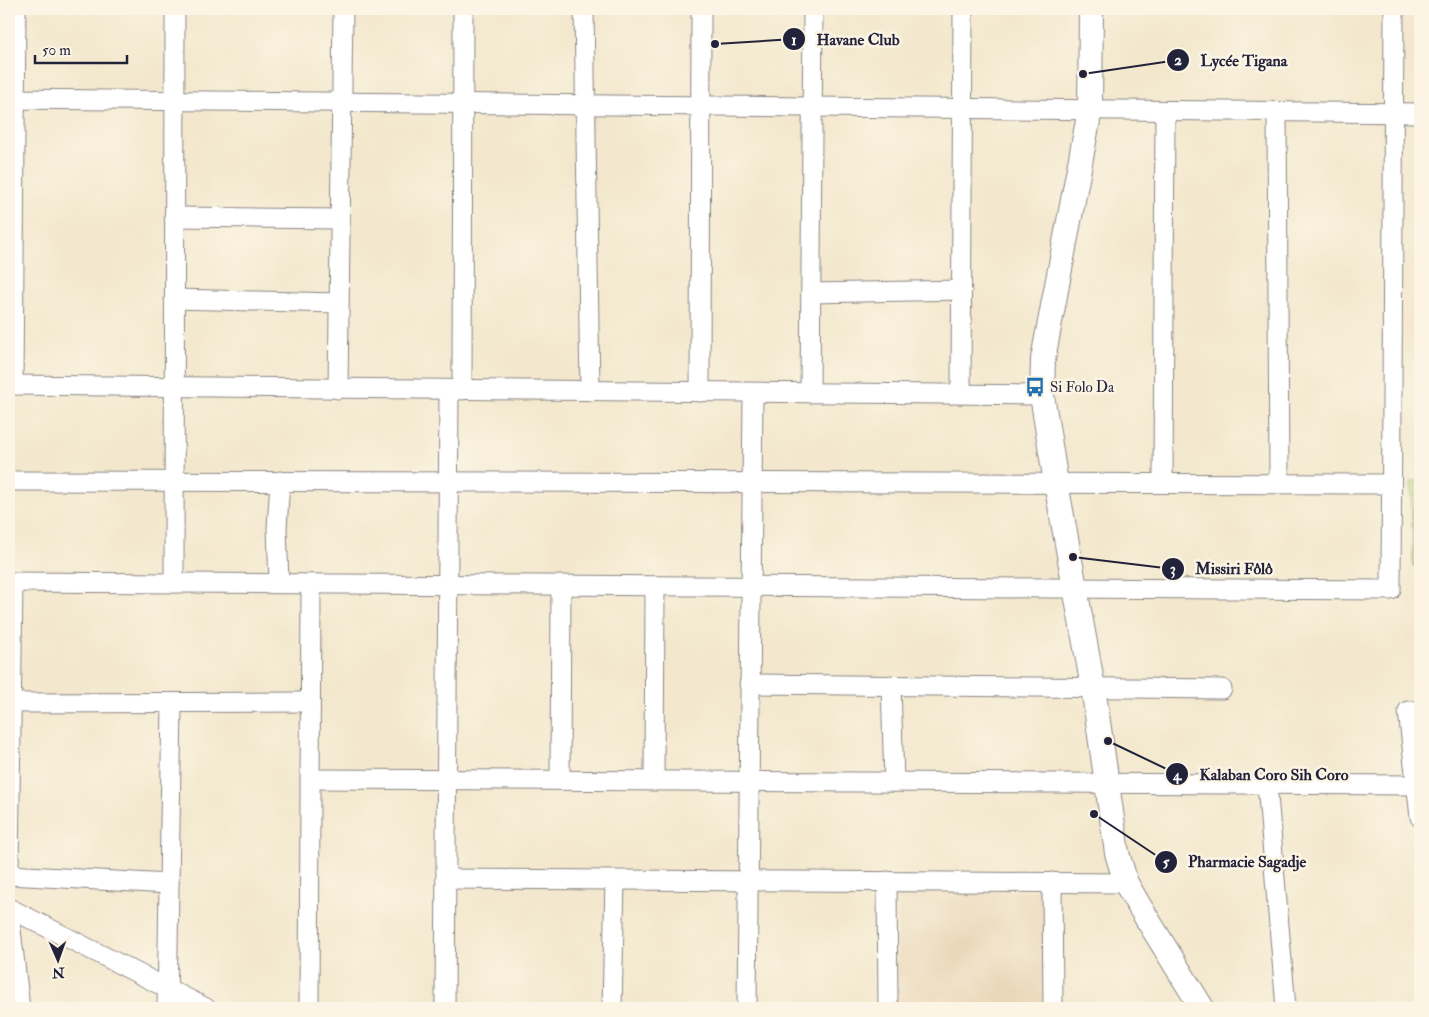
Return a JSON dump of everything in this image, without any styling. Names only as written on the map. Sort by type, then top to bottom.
[{"type":"main road","points":[[1091,9],[1090,110],[1046,341],[1042,396],[1093,687],[1117,853],[1126,883],[1158,940],[1202,1008]]},
{"type":"street","points":[[16,9],[12,99],[11,385],[753,393],[961,393],[1042,396]]},
{"type":"street","points":[[174,583],[175,9]]},
{"type":"street","points":[[338,389],[343,9]]},
{"type":"street","points":[[445,1008],[448,482],[456,390],[463,9]]},
{"type":"street","points":[[584,9],[590,391]]},
{"type":"street","points":[[700,392],[701,9]]},
{"type":"street","points":[[810,393],[813,9]]},
{"type":"street","points":[[961,393],[963,9]]},
{"type":"street","points":[[9,868],[12,703],[11,582],[1391,590],[1394,9]]},
{"type":"street","points":[[12,99],[1420,113]]},
{"type":"street","points":[[1163,483],[1165,111]]},
{"type":"street","points":[[1277,112],[1279,484]]},
{"type":"street","points":[[174,217],[340,219]]},
{"type":"street","points":[[811,293],[962,290]]},
{"type":"street","points":[[174,299],[339,303]]},
{"type":"street","points":[[747,1008],[753,393]]},
{"type":"street","points":[[9,481],[1391,484]]},
{"type":"street","points":[[280,481],[277,528],[280,583]]},
{"type":"street","points":[[309,1008],[311,584]]},
{"type":"street","points":[[560,780],[561,585]]},
{"type":"street","points":[[654,781],[655,586]]},
{"type":"street","points":[[749,684],[1222,689]]},
{"type":"street","points":[[891,685],[894,782]]},
{"type":"street","points":[[167,1008],[172,702]]},
{"type":"street","points":[[12,703],[310,702]]},
{"type":"street","points":[[1420,711],[1408,711],[1418,785],[1420,817]]},
{"type":"street","points":[[310,779],[1418,785]]},
{"type":"street","points":[[1268,784],[1286,1008]]},
{"type":"street","points":[[9,875],[169,884]]},
{"type":"street","points":[[446,879],[1126,883]]},
{"type":"street","points":[[612,1008],[615,880]]},
{"type":"street","points":[[887,881],[888,1008]]},
{"type":"street","points":[[1052,882],[1054,1008]]},
{"type":"street","points":[[9,908],[206,1008]]},
{"type":"street","points":[[9,912],[20,1008]]},
{"type":"shaded area","points":[[1045,890],[1045,1008],[897,1008],[897,891]]},
{"type":"green space","points":[[1420,480],[1420,566],[1413,566],[1411,482]]},
{"type":"place","name":"Havane Club","points":[[715,44]]},
{"type":"place","name":"Lycée Tigana","points":[[1083,74]]},
{"type":"place","name":"Si Folo Da","points":[[1035,387]]},
{"type":"place","name":"Missiri Fôlô","points":[[1073,557]]},
{"type":"place","name":"Kalaban Coro Sih Coro","points":[[1108,741]]},
{"type":"place","name":"Pharmacie Sagadje","points":[[1094,814]]}]
